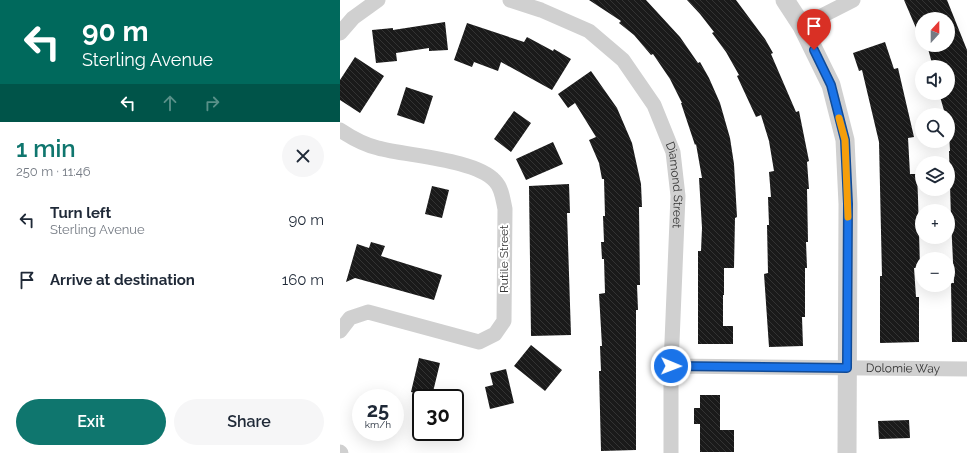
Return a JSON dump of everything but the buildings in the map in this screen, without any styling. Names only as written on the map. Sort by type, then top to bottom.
[{"type":"street","points":[[340,33],[353,18],[378,0]]},
{"type":"street","name":"Diamond Street","points":[[510,0],[541,10],[589,31],[623,60],[654,104],[673,152],[678,196],[671,366],[671,453]]},
{"type":"street","points":[[785,0],[802,26],[831,85],[845,140],[848,204],[846,453]]},
{"type":"street","points":[[802,26],[853,0]]},
{"type":"street","name":"Rutile Street","points":[[340,130],[349,136],[378,148],[466,166],[483,172],[495,181],[501,192],[504,209],[504,321],[495,334],[479,342],[368,312],[350,318],[340,331]]},
{"type":"street","name":"Dolomie Way","points":[[671,366],[967,369]]},
{"type":"slow traffic","points":[[839,118],[845,140],[848,217]]},
{"type":"route","points":[[671,366],[847,368],[848,204],[845,140],[831,85],[814,50]]}]
